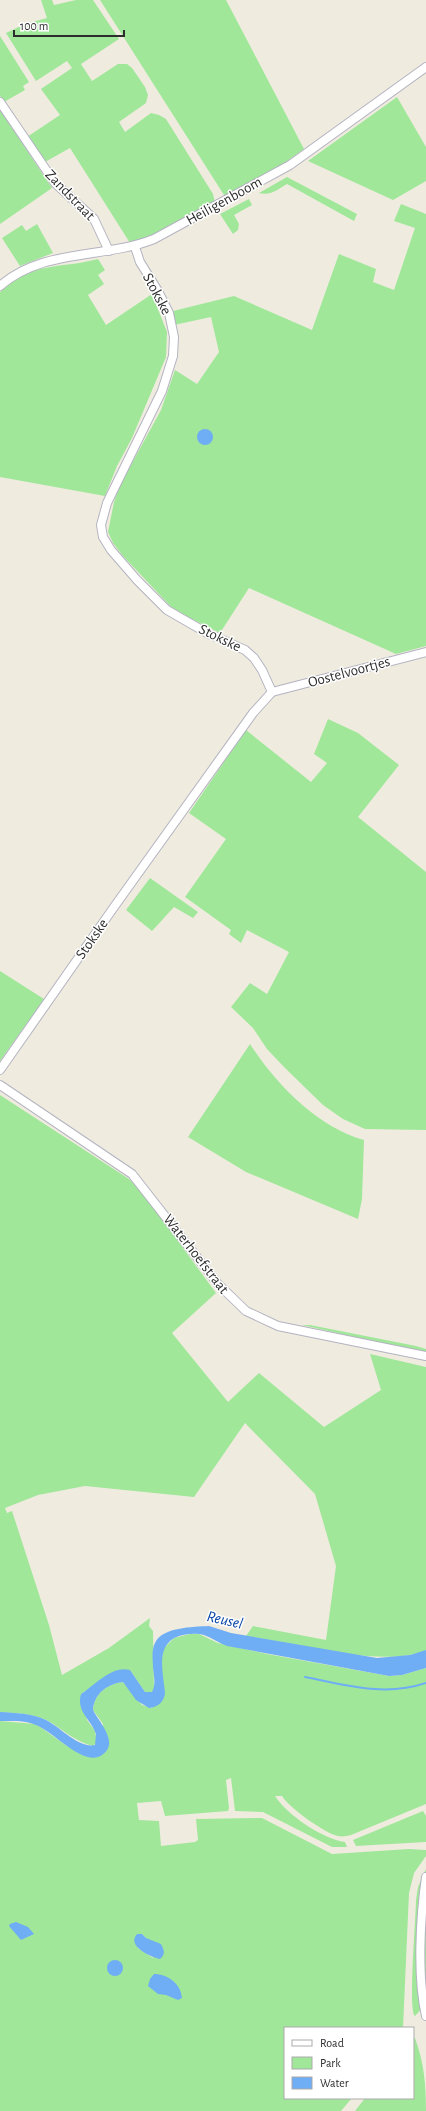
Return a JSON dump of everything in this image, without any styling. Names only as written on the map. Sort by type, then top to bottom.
[{"type":"street","name":"Heiligenboom","points":[[0,286],[21,272],[43,261],[135,247],[173,229],[290,165],[426,67]]},
{"type":"street","name":"Zandstraat","points":[[0,102],[55,183],[94,219],[109,251]]},
{"type":"street","name":"Stokske","points":[[0,1070],[254,713],[272,692],[254,658],[245,650],[179,618],[161,606],[111,550],[103,537],[101,525],[107,502],[162,391],[173,356],[174,337],[169,313],[158,291],[140,262],[135,247]]},
{"type":"street","name":"Oostelvoortjes","points":[[272,692],[426,652]]},
{"type":"street","name":"Waterhoefstraat","points":[[0,1085],[132,1174],[143,1186],[218,1284],[246,1311],[278,1326],[426,1356]]},
{"type":"street","points":[[425,2012],[422,2000],[421,1945],[426,1877]]},
{"type":"green space","points":[[41,0],[52,0],[54,5],[76,0],[93,0],[119,39],[81,64],[92,81],[118,64],[127,64],[132,68],[145,87],[148,95],[146,103],[119,122],[125,132],[151,113],[166,119],[213,194],[215,203],[164,233],[130,243],[70,148],[45,162],[27,137],[60,115],[41,89],[72,68],[67,61],[36,81],[6,33],[25,24],[47,18]]},
{"type":"green space","points":[[100,0],[226,0],[304,149],[276,169],[228,197],[224,195]]},
{"type":"green space","points":[[0,36],[29,82],[23,86],[25,90],[4,102],[0,96]]},
{"type":"green space","points":[[397,97],[426,147],[426,181],[393,200],[308,161]]},
{"type":"green space","points":[[0,110],[52,188],[0,224]]},
{"type":"green space","points":[[287,177],[357,214],[354,221],[287,184],[267,194],[259,193]]},
{"type":"green space","points":[[249,199],[252,205],[234,215],[239,224],[238,230],[233,234],[220,214]]},
{"type":"green space","points":[[401,204],[426,214],[426,646],[396,654],[249,588],[220,633],[174,610],[123,556],[113,543],[108,532],[114,502],[120,485],[161,410],[175,370],[197,384],[219,352],[211,317],[174,325],[169,312],[234,296],[312,330],[339,254],[376,269],[373,282],[394,290],[415,228],[394,221]]},
{"type":"green space","points":[[37,224],[53,253],[20,266],[2,238],[22,225],[26,231]]},
{"type":"green space","points":[[98,259],[105,270],[98,275],[104,284],[88,295],[106,325],[152,294],[167,332],[166,357],[132,438],[117,466],[105,496],[0,477],[0,292],[24,275],[35,270]]},
{"type":"green space","points":[[328,719],[358,733],[399,765],[358,817],[426,872],[426,1130],[365,1129],[343,1119],[323,1105],[267,1049],[253,1028],[231,1007],[250,983],[267,994],[289,952],[247,930],[241,943],[229,934],[231,930],[185,897],[226,839],[189,813],[246,730],[311,782],[327,763],[314,754]]},
{"type":"green space","points":[[150,878],[198,912],[193,918],[174,907],[152,931],[126,910]]},
{"type":"green space","points":[[0,971],[44,999],[0,1061]]},
{"type":"green space","points":[[250,1044],[272,1074],[314,1115],[347,1134],[364,1140],[362,1199],[358,1219],[246,1172],[188,1137]]},
{"type":"green space","points":[[0,1095],[129,1179],[142,1192],[216,1293],[172,1333],[228,1402],[259,1373],[324,1427],[381,1390],[370,1354],[426,1367],[426,1650],[409,1655],[388,1657],[364,1656],[312,1649],[246,1636],[253,1626],[326,1640],[336,1566],[315,1494],[245,1423],[194,1497],[85,1486],[38,1495],[5,1508],[7,1513],[12,1511],[49,1625],[62,1675],[109,1648],[150,1618],[149,1626],[153,1631],[154,1691],[148,1694],[145,1692],[130,1670],[93,1686],[81,1694],[87,1720],[95,1731],[97,1742],[93,1746],[76,1739],[46,1720],[27,1714],[0,1712]]},
{"type":"green space","points":[[302,1325],[310,1325],[416,1346],[426,1349],[426,1353]]},
{"type":"green space","points":[[190,1634],[199,1634],[218,1643],[267,1654],[389,1676],[402,1675],[426,1668],[426,1804],[351,1835],[338,1836],[332,1834],[308,1819],[292,1807],[282,1796],[275,1796],[288,1811],[306,1825],[326,1836],[345,1842],[347,1847],[332,1847],[263,1812],[235,1811],[231,1778],[226,1780],[228,1811],[165,1816],[161,1801],[137,1803],[139,1820],[159,1821],[161,1846],[195,1842],[198,1840],[196,1819],[262,1818],[332,1854],[409,1849],[426,1850],[426,1856],[414,1873],[409,1893],[403,2027],[284,2027],[284,2099],[351,2099],[341,2111],[0,2111],[0,1721],[36,1724],[67,1746],[99,1757],[103,1724],[93,1710],[96,1699],[102,1691],[112,1685],[123,1682],[142,1705],[152,1708],[164,1648],[174,1638]],"holes":[[[142,1934],[146,1938],[153,1958],[138,1948]]]},
{"type":"green space","points":[[423,1811],[426,1816],[426,1842],[356,1846],[353,1840]]},
{"type":"green space","points":[[426,1869],[426,2004],[415,2016],[413,2010],[412,1981],[416,1900],[418,1887]]},
{"type":"green space","points":[[415,2038],[425,2083],[426,2111],[355,2111],[364,2099],[414,2099]]},
{"type":"water","points":[[205,429],[211,431],[213,437],[211,443],[205,445],[199,443],[197,437],[199,431]]},
{"type":"water","points":[[209,1626],[231,1633],[377,1658],[410,1655],[426,1650],[426,1668],[402,1675],[389,1676],[227,1646],[204,1635],[188,1634],[174,1638],[164,1650],[162,1667],[165,1693],[162,1701],[158,1705],[149,1708],[136,1700],[123,1682],[112,1685],[102,1691],[96,1699],[93,1710],[109,1739],[107,1750],[102,1755],[95,1758],[86,1757],[32,1723],[0,1721],[0,1712],[35,1716],[46,1720],[82,1744],[95,1745],[96,1734],[82,1711],[80,1700],[81,1694],[110,1673],[123,1669],[130,1670],[145,1692],[152,1692],[154,1683],[153,1649],[159,1638],[164,1634],[179,1629]]},
{"type":"water","points":[[16,1922],[28,1927],[34,1934],[21,1940],[9,1926],[10,1924]]},
{"type":"water","points":[[137,1934],[142,1934],[146,1938],[161,1944],[164,1952],[160,1959],[151,1956],[137,1947],[134,1938]]},
{"type":"water","points":[[115,1960],[121,1962],[123,1968],[121,1974],[115,1976],[109,1974],[107,1968],[109,1962]]},
{"type":"water","points":[[154,1974],[159,1974],[173,1981],[179,1988],[182,1998],[178,2000],[166,1995],[158,1994],[148,1986],[150,1979]]},
{"type":"waterway","points":[[305,1677],[351,1686],[380,1689],[395,1689],[426,1683]]},
{"type":"water label","name":"Reusel","points":[[225,1620]]}]
